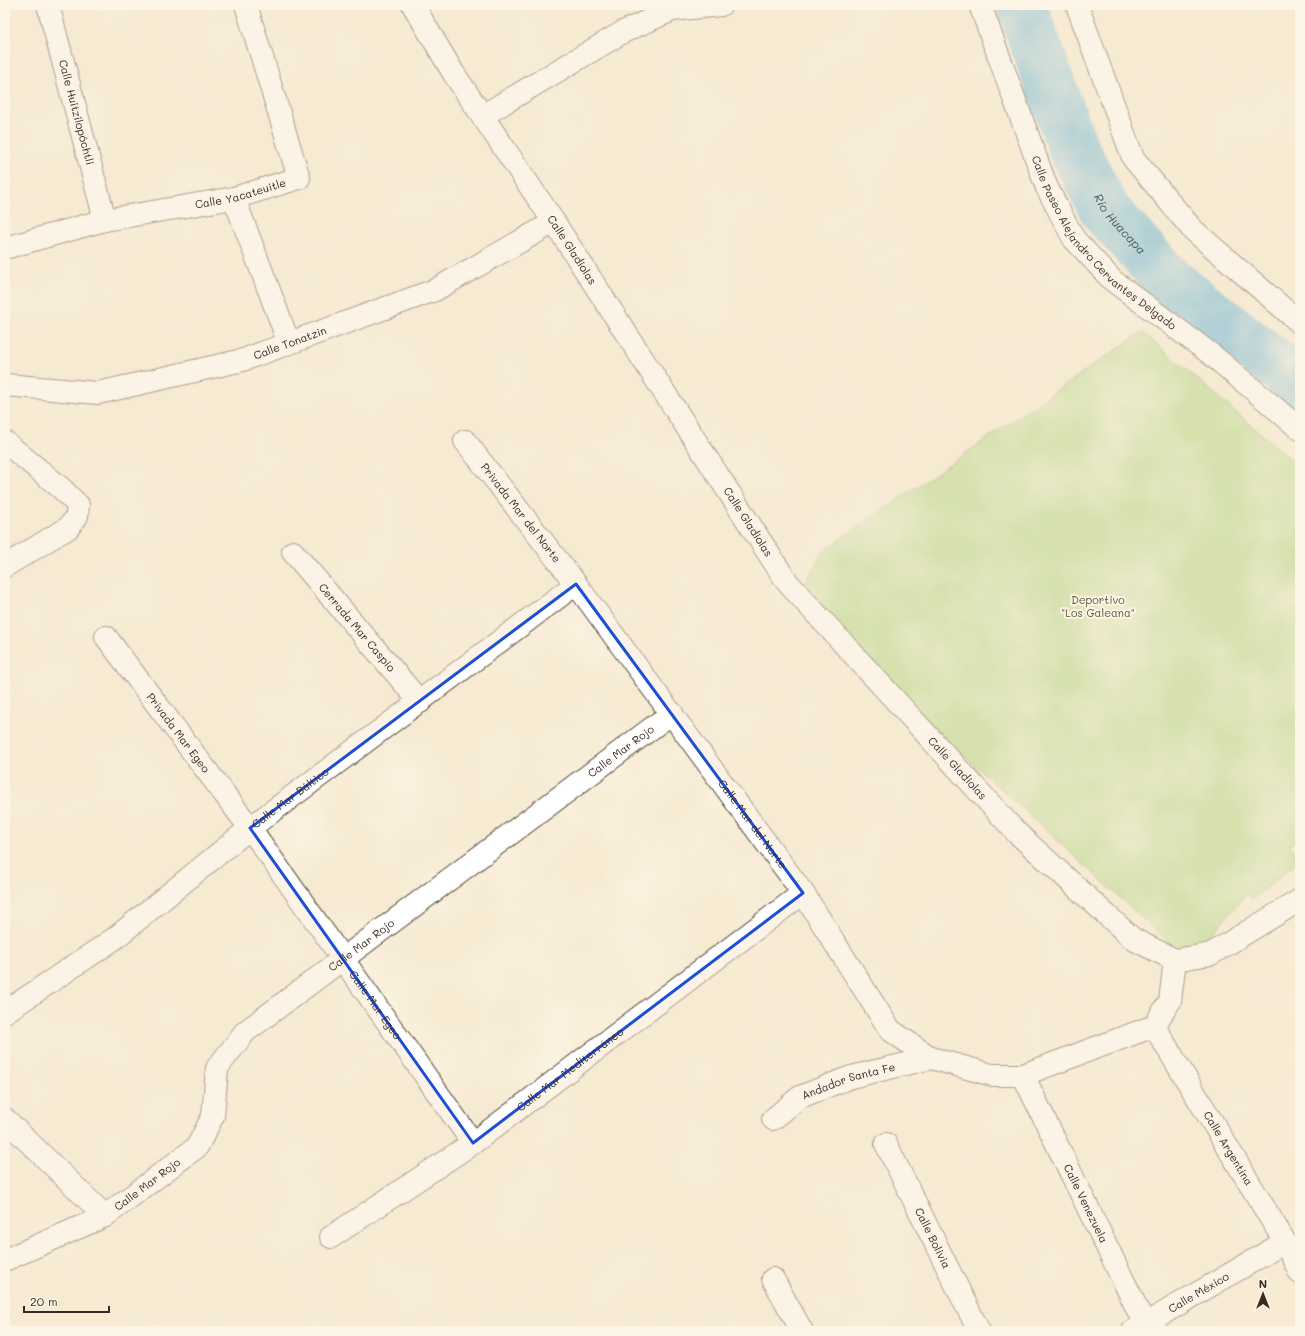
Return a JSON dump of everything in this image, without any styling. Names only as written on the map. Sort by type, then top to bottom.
[{"type":"street","name":"Calle Huitzilopóchtli","points":[[48,5],[104,220]]},
{"type":"street","name":"Calle Yacateuitle","points":[[5,248],[104,220],[234,198],[299,178],[246,5]]},
{"type":"street","name":"Calle Gladiolas","points":[[413,5],[454,74],[554,222],[787,582],[1016,832],[1133,939],[1175,960]]},
{"type":"street","points":[[482,116],[623,32],[672,10],[721,5]]},
{"type":"street","name":"Calle Paseo Alejandro Cervantes Delgado","points":[[980,5],[1047,188],[1074,239],[1112,280],[1212,355],[1300,429]]},
{"type":"street","points":[[1077,5],[1134,158],[1192,229],[1300,323]]},
{"type":"street","points":[[234,198],[288,343]]},
{"type":"street","name":"Calle Tonatzin","points":[[5,385],[98,392],[243,360],[435,290],[554,222]]},
{"type":"street","name":"Privada Mar del Norte","points":[[465,441],[576,584]]},
{"type":"street","points":[[5,442],[61,488],[78,505],[77,516],[68,528],[5,566]]},
{"type":"street","name":"Cerrada Mar Caspio","points":[[294,552],[420,702]]},
{"type":"street","name":"Calle Mar Báltico","points":[[5,1012],[114,939],[250,828],[576,584]]},
{"type":"street","name":"Calle Mar del Norte","points":[[576,584],[672,713],[802,893],[890,1030],[932,1058]]},
{"type":"street","name":"Privada Mar Egeo","points":[[106,637],[250,828]]},
{"type":"street","name":"Calle Mar Rojo","points":[[5,1260],[106,1216],[196,1147],[213,1116],[217,1068],[245,1032],[342,958],[672,713]]},
{"type":"street","name":"Calle Mar Egeo","points":[[250,828],[473,1143]]},
{"type":"street","name":"Calle Mar Mediterráneo","points":[[331,1237],[473,1143],[802,893]]},
{"type":"street","points":[[932,1058],[992,1075],[1023,1075],[1154,1026],[1170,1001],[1175,960],[1211,954],[1300,900]]},
{"type":"street","name":"Calle Argentina","points":[[1154,1026],[1284,1242],[1300,1273]]},
{"type":"street","name":"Andador Santa Fe","points":[[773,1119],[800,1097],[844,1080],[932,1058]]},
{"type":"street","name":"Calle Venezuela","points":[[1023,1075],[1142,1329]]},
{"type":"street","points":[[5,1119],[106,1216]]},
{"type":"street","name":"Calle Bolivia","points":[[886,1144],[979,1331]]},
{"type":"street","name":"Calle México","points":[[1142,1329],[1284,1242]]},
{"type":"street","points":[[773,1279],[802,1331]]},
{"type":"highlighted area","points":[[576,584],[803,893],[473,1143],[250,828]]},
{"type":"green space","name":"Deportivo \"Los Galeana\"","points":[[1142,332],[1300,467],[1300,835],[1290,846],[1300,860],[1252,899],[1247,894],[1188,960],[795,600],[825,550]]},
{"type":"waterway","name":"Río Huacapa","points":[[1021,5],[1074,150],[1106,212],[1170,282],[1300,383]]}]
